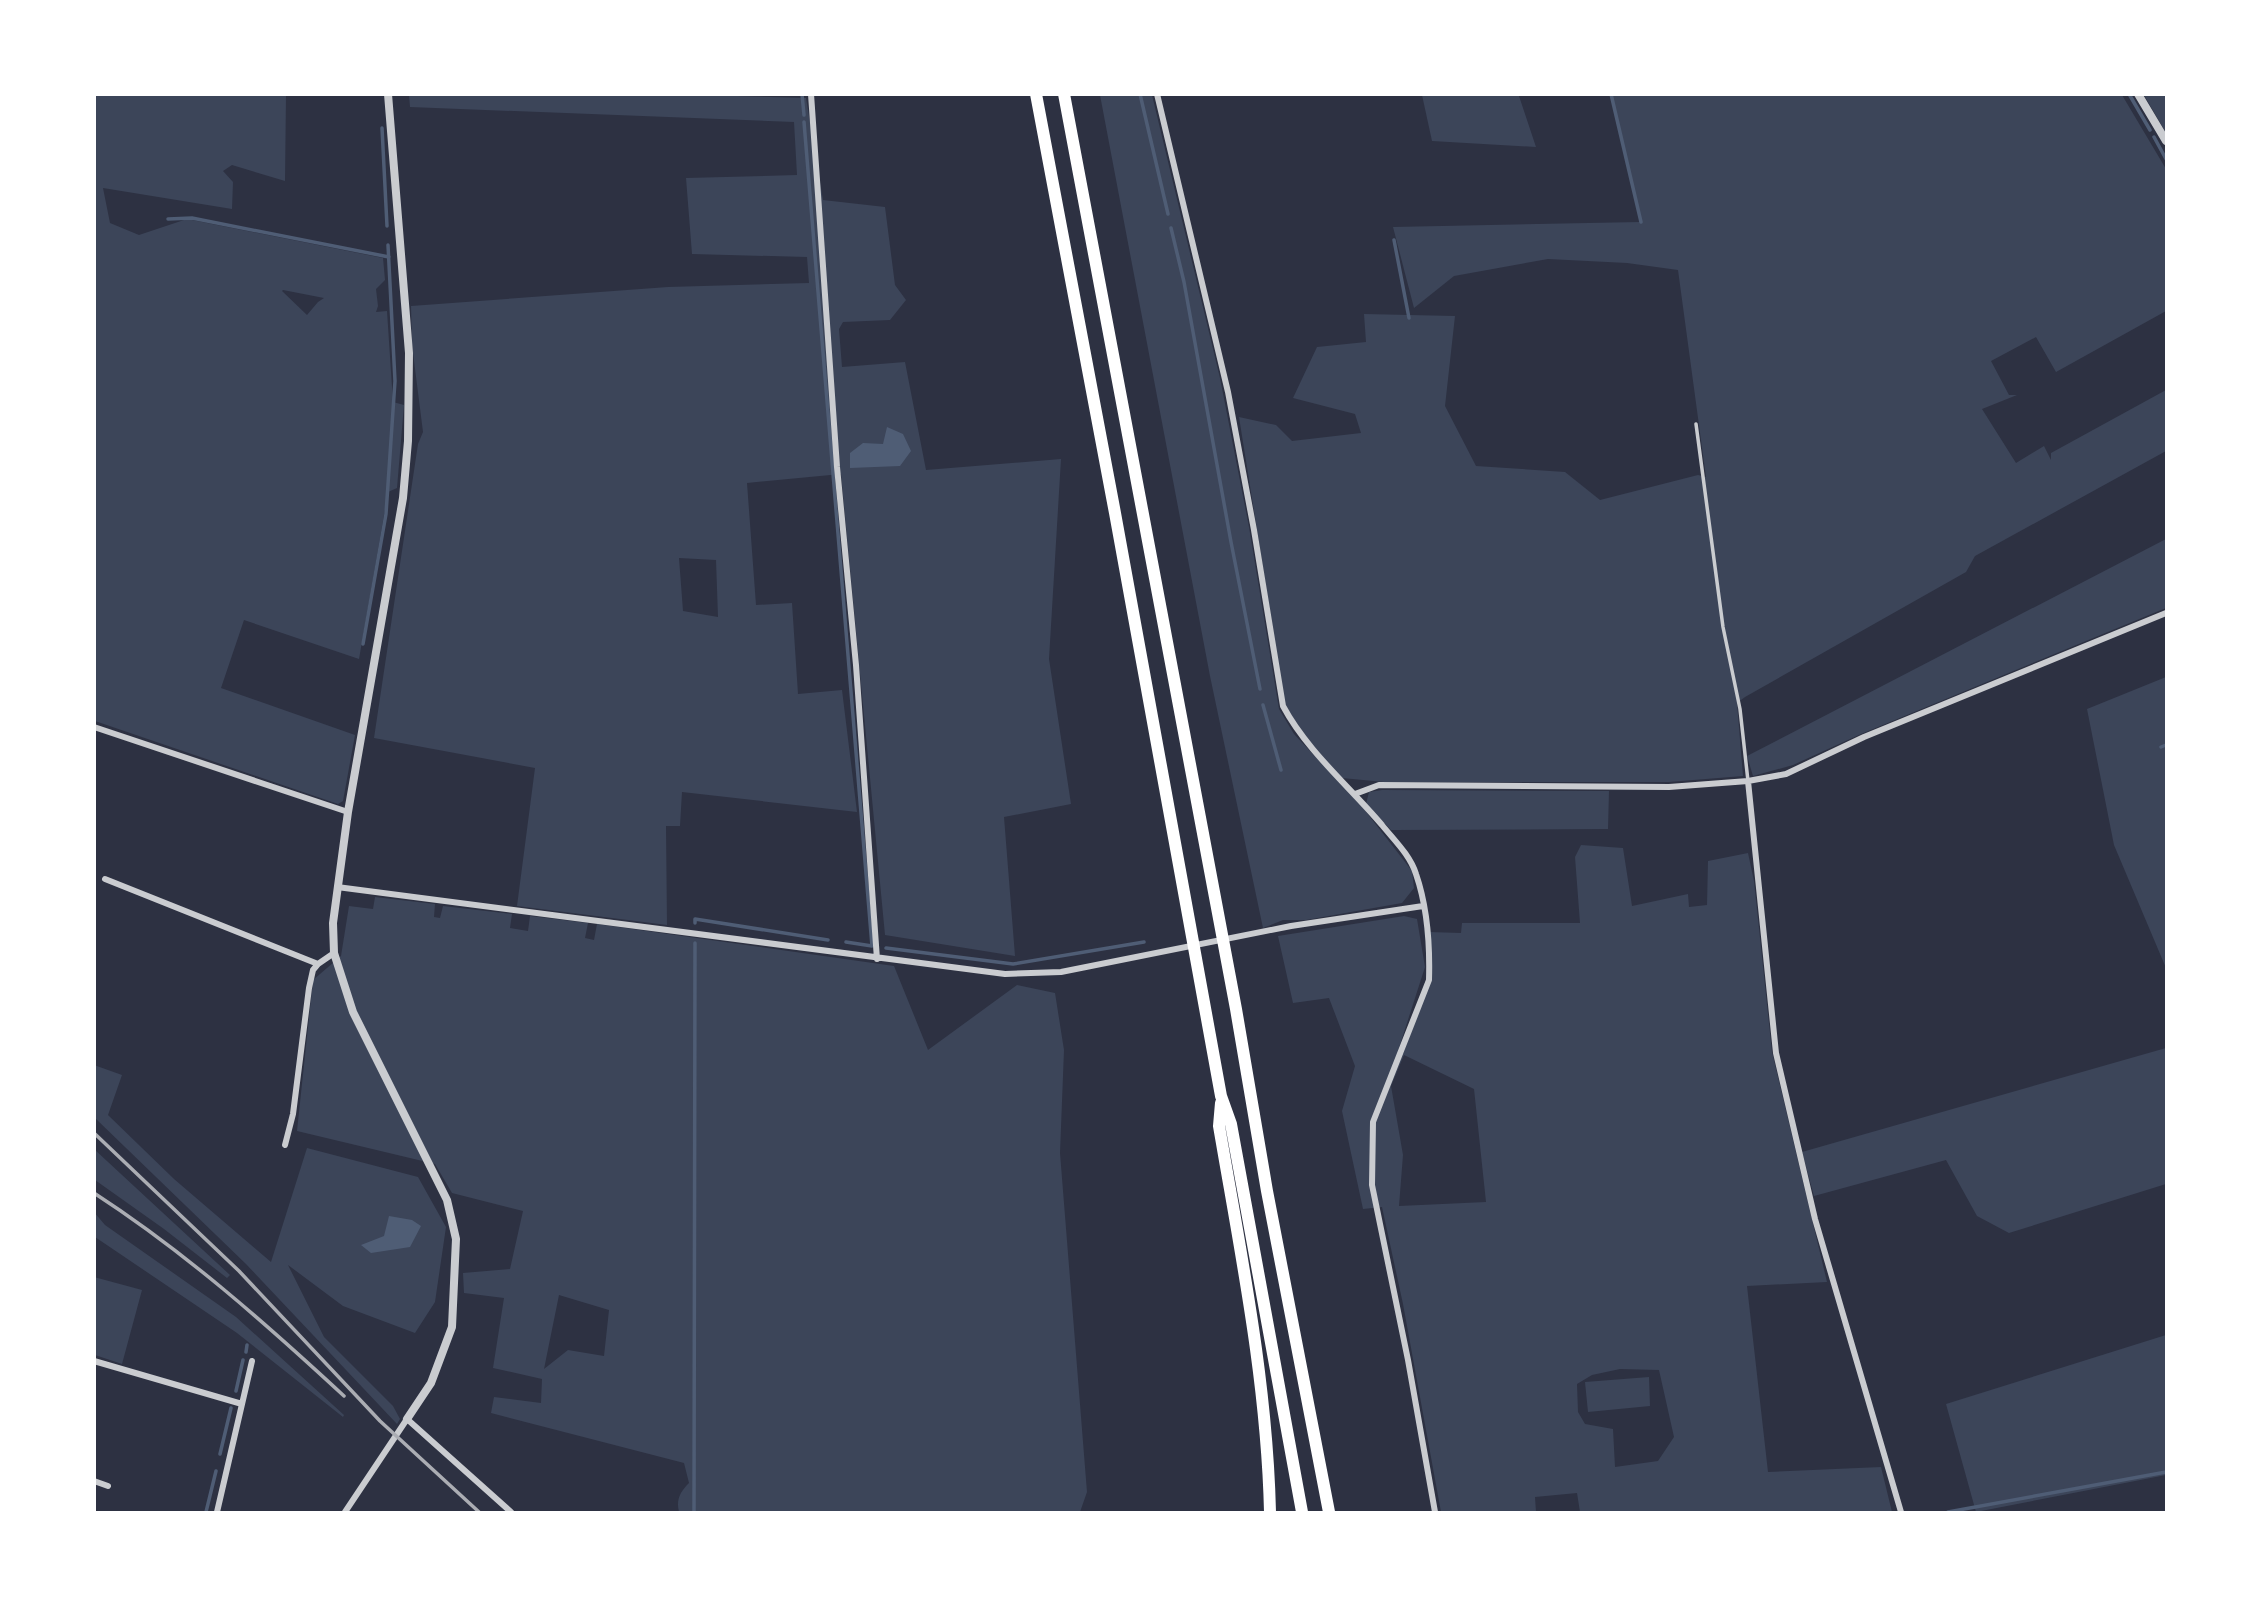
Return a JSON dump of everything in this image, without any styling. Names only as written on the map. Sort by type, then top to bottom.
[{"type":"highway","points":[[1035,94],[1115,513],[1221,1096],[1231,1124],[1303,1513]]},
{"type":"highway","points":[[1064,94],[1329,1513]]},
{"type":"highway","points":[[1221,1096],[1219,1126],[1258,1356],[1266,1425],[1270,1513]]},
{"type":"street","points":[[345,1513],[431,1384],[452,1327],[456,1239],[447,1199],[352,1012],[334,953],[332,923],[348,812],[403,498],[408,441],[409,353],[388,94]]},
{"type":"street","points":[[811,94],[837,467],[850,597],[877,959]]},
{"type":"street","points":[[1157,94],[1228,392],[1283,706],[1295,729],[1403,851],[1415,873],[1423,906],[1430,957],[1429,980],[1373,1122],[1372,1185],[1408,1360],[1435,1513]]},
{"type":"street","points":[[2138,94],[2166,141]]},
{"type":"street","points":[[1355,794],[1379,785],[1669,787],[1748,781],[1786,774],[1864,737],[2166,612]]},
{"type":"street","points":[[94,727],[348,812]]},
{"type":"street","points":[[1748,781],[1776,1053],[1815,1219],[1900,1513]]},
{"type":"street","points":[[105,879],[318,964]]},
{"type":"street","points":[[337,887],[630,923],[877,959],[1005,974],[1061,972],[1267,931],[1423,906]]},
{"type":"street","points":[[285,1144],[293,1114],[313,970],[334,953]]},
{"type":"street","points":[[94,1361],[242,1404]]},
{"type":"street","points":[[217,1513],[252,1361]]},
{"type":"street","points":[[407,1419],[511,1513]]},
{"type":"street","points":[[94,1481],[108,1486]]},
{"type":"lane","points":[[1696,424],[1723,627],[1740,709],[1748,781]]},
{"type":"shaded area","points":[[95,94],[286,95],[285,181],[232,165],[223,171],[233,182],[232,209],[103,188],[110,223],[139,235],[187,219],[383,258],[385,280],[376,289],[376,312],[387,311],[393,402],[404,405],[397,488],[388,492],[359,659],[244,620],[221,688],[355,735],[343,801],[338,804],[95,721]],"holes":[[[283,290],[324,298],[307,315]]]},
{"type":"shaded area","points":[[664,94],[806,98],[823,200],[885,207],[895,285],[906,300],[890,320],[843,322],[839,329],[842,367],[905,362],[926,470],[1061,459],[1049,659],[1071,804],[1004,817],[1015,956],[885,935],[841,474],[747,483],[756,605],[792,603],[798,694],[842,690],[857,812],[682,792],[680,826],[666,826],[667,925],[517,906],[535,768],[374,738],[418,444],[423,432],[412,345],[411,306],[668,287],[809,283],[807,257],[692,254],[686,178],[797,175],[794,122],[410,107],[409,95]],"holes":[[[679,558],[716,560],[718,617],[683,611]]]},
{"type":"shaded area","points":[[1100,95],[1152,95],[1220,378],[1249,527],[1279,709],[1294,734],[1360,804],[1412,871],[1414,888],[1402,903],[1306,920],[1283,920],[1263,928],[1210,676]]},
{"type":"shaded area","points":[[1422,95],[1519,96],[1536,147],[1432,141]]},
{"type":"shaded area","points":[[1612,95],[2122,95],[2166,169],[2166,311],[2056,372],[2036,337],[1991,361],[2009,395],[2017,395],[1982,409],[2016,463],[2044,446],[2051,460],[2051,453],[2166,390],[2166,451],[1975,556],[1966,572],[1737,703],[1743,776],[1669,782],[1384,782],[1342,778],[1308,742],[1285,705],[1239,417],[1276,425],[1292,441],[1361,433],[1355,414],[1293,398],[1317,347],[1366,342],[1364,314],[1455,316],[1445,406],[1476,466],[1565,472],[1600,500],[1698,475],[1706,477],[1678,270],[1627,263],[1548,259],[1454,276],[1414,308],[1393,227],[1640,222]]},
{"type":"shaded area","points":[[2144,95],[2166,95],[2166,133]]},
{"type":"shaded area","points":[[887,427],[903,434],[911,451],[900,466],[850,468],[850,453],[863,443],[883,444]]},
{"type":"shaded area","points":[[2166,539],[2166,608],[1861,734],[1793,765],[1753,776],[1747,756]]},
{"type":"shaded area","points":[[2166,677],[2166,968],[2114,845],[2087,709]]},
{"type":"shaded area","points":[[1609,791],[1608,829],[1391,830],[1366,804],[1369,792]]},
{"type":"shaded area","points":[[1581,845],[1623,848],[1632,906],[1688,894],[1689,907],[1707,905],[1708,861],[1748,853],[1754,881],[1772,1052],[1827,1282],[1747,1286],[1768,1472],[1881,1467],[1892,1512],[1580,1512],[1577,1493],[1535,1497],[1536,1512],[1441,1512],[1403,1304],[1382,1207],[1363,1209],[1342,1111],[1355,1066],[1329,998],[1293,1003],[1278,936],[1404,916],[1417,919],[1425,967],[1398,1051],[1403,1054],[1429,984],[1429,932],[1461,933],[1462,923],[1580,923],[1575,857]],"holes":[[[1404,1055],[1474,1089],[1486,1202],[1399,1206],[1403,1155],[1391,1086]],[[1620,1369],[1659,1370],[1674,1437],[1658,1461],[1615,1467],[1613,1429],[1585,1424],[1578,1412],[1577,1384],[1592,1375]]]},
{"type":"shaded area","points":[[375,897],[435,904],[434,917],[440,918],[443,906],[512,914],[510,928],[528,931],[530,916],[588,923],[585,938],[594,940],[597,924],[894,966],[928,1050],[1017,985],[1055,993],[1064,1050],[1060,1153],[1087,1492],[1080,1512],[679,1512],[680,1496],[689,1483],[684,1463],[491,1413],[494,1397],[541,1403],[542,1379],[493,1368],[504,1298],[464,1293],[463,1273],[510,1269],[523,1211],[452,1193],[435,1164],[297,1131],[313,980],[341,956],[349,906],[373,909]],"holes":[[[559,1295],[609,1310],[604,1356],[568,1350],[544,1369]]]},
{"type":"shaded area","points":[[2166,1048],[2166,1184],[2009,1233],[1977,1216],[1946,1160],[1814,1196],[1802,1152]]},
{"type":"shaded area","points":[[94,1065],[122,1075],[108,1115],[174,1179],[271,1262],[307,1148],[418,1177],[446,1227],[435,1302],[415,1333],[343,1306],[288,1265],[324,1337],[393,1406],[400,1419],[397,1424],[246,1264],[95,1118]]},
{"type":"shaded area","points":[[94,1149],[230,1275],[227,1278],[95,1180]]},
{"type":"shaded area","points":[[94,1212],[105,1225],[236,1317],[344,1415],[343,1417],[237,1333],[95,1237]]},
{"type":"shaded area","points":[[389,1216],[412,1220],[421,1226],[410,1247],[371,1253],[361,1245],[384,1236]]},
{"type":"shaded area","points":[[94,1277],[142,1290],[122,1364],[95,1355]]},
{"type":"shaded area","points":[[2166,1335],[2166,1475],[1976,1512],[1946,1404]]},
{"type":"shaded area","points":[[1649,1377],[1650,1406],[1588,1412],[1585,1382]]},
{"type":"waterway","points":[[802,94],[804,115]]},
{"type":"waterway","points":[[1140,94],[1168,214]]},
{"type":"waterway","points":[[1611,94],[1641,222]]},
{"type":"waterway","points":[[2129,94],[2150,130]]},
{"type":"waterway","points":[[804,122],[872,946]]},
{"type":"waterway","points":[[382,128],[387,226]]},
{"type":"waterway","points":[[2154,137],[2166,159]]},
{"type":"waterway","points":[[168,219],[192,218],[389,257]]},
{"type":"waterway","points":[[1171,228],[1184,282],[1260,689]]},
{"type":"waterway","points":[[1394,240],[1409,318]]},
{"type":"waterway","points":[[363,644],[386,514],[395,381],[388,245]]},
{"type":"waterway","points":[[1263,705],[1281,770]]},
{"type":"waterway","points":[[2161,747],[2166,745]]},
{"type":"waterway","points":[[695,923],[695,919],[828,940]]},
{"type":"waterway","points":[[846,942],[872,946]]},
{"type":"waterway","points":[[886,948],[1013,964],[1144,942]]},
{"type":"waterway","points":[[694,1512],[695,943]]},
{"type":"waterway","points":[[246,1352],[247,1345]]},
{"type":"waterway","points":[[236,1391],[243,1360]]},
{"type":"waterway","points":[[220,1454],[231,1408]]},
{"type":"waterway","points":[[206,1512],[216,1471]]},
{"type":"waterway","points":[[1948,1512],[2166,1472]]},
{"type":"railway","points":[[94,1133],[239,1271],[380,1421],[479,1512]]},
{"type":"railway","points":[[94,1193],[160,1239],[224,1289],[344,1396]]}]
